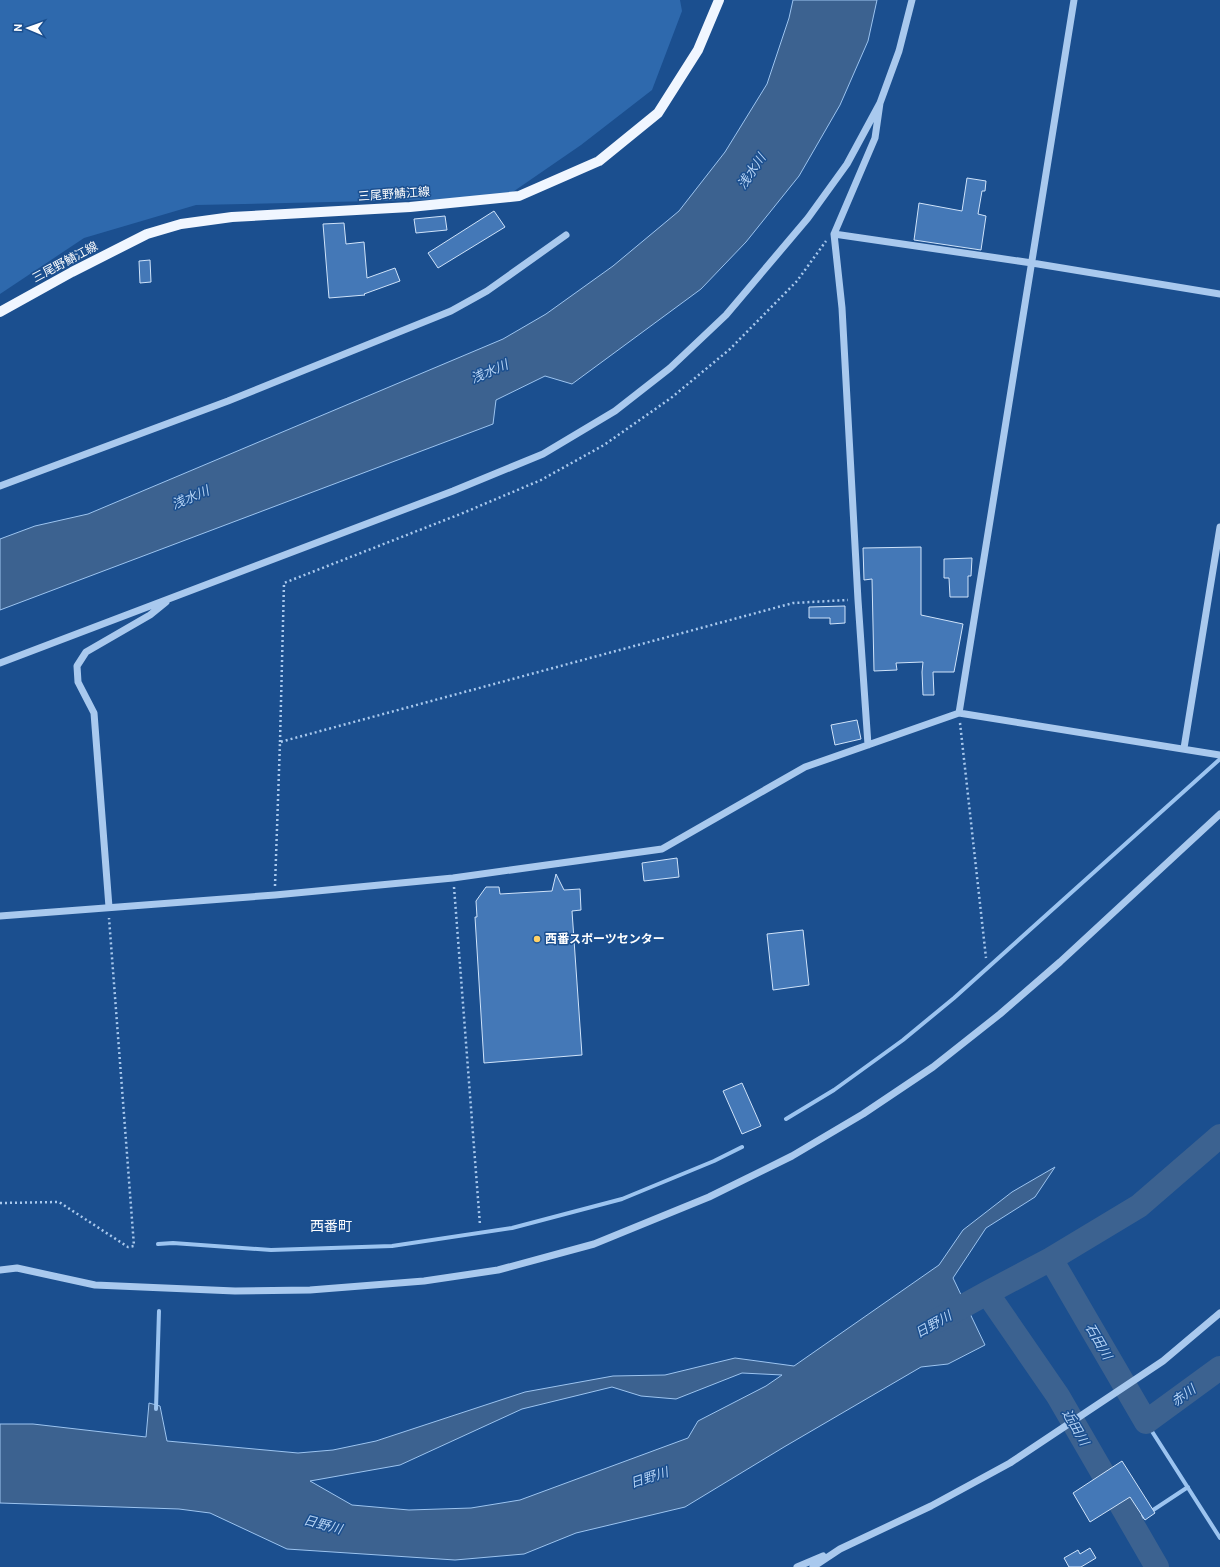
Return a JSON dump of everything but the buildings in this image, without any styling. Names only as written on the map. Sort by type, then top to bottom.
[{"type":"main road","name":"三尾野鯖江線","points":[[0,312],[72,272],[147,234],[180,224],[232,217],[410,207],[519,196],[599,161],[658,113],[698,50],[719,0]]},
{"type":"street","points":[[0,663],[453,491],[543,454],[615,411],[670,368],[726,315],[813,212],[848,164],[880,103],[899,51],[912,0]]},
{"type":"street","points":[[959,713],[1074,0]]},
{"type":"street","points":[[868,745],[858,600],[842,308],[834,234],[875,138],[880,103]]},
{"type":"street","points":[[834,234],[1032,263],[1220,294]]},
{"type":"street","points":[[0,486],[228,401],[451,311],[487,291],[566,235]]},
{"type":"street","points":[[1184,748],[1220,527]]},
{"type":"street","points":[[108,907],[94,713],[78,682],[77,666],[86,652],[150,615],[171,598]]},
{"type":"street","points":[[0,916],[274,895],[453,878],[662,849],[805,767],[959,713],[1219,754]]},
{"type":"street","points":[[0,1270],[17,1268],[95,1285],[235,1291],[310,1290],[424,1281],[498,1270],[594,1244],[709,1197],[792,1156],[863,1114],[933,1067],[1000,1014],[1060,962],[1220,814]]},
{"type":"street","points":[[797,1567],[840,1549],[950,1495],[1010,1463],[1163,1361],[1220,1313]]},
{"type":"street","points":[[813,1567],[840,1549]]},
{"type":"path","points":[[274,895],[284,583],[463,513],[541,480],[604,445],[671,398],[730,349],[797,281],[824,242],[834,234]]},
{"type":"path","points":[[280,742],[793,603],[858,600]]},
{"type":"path","points":[[959,713],[986,958]]},
{"type":"path","points":[[453,878],[480,1225]]},
{"type":"path","points":[[0,1203],[59,1202],[128,1247],[134,1246],[108,907]]},
{"type":"shaded area","points":[[0,0],[680,0],[682,11],[652,90],[581,145],[504,198],[196,205],[84,238],[0,294]]},
{"type":"water","name":"浅水川","points":[[793,0],[877,0],[868,41],[840,105],[799,176],[746,242],[701,289],[572,384],[545,376],[496,400],[493,424],[0,610],[0,539],[35,526],[88,514],[503,339],[546,314],[613,266],[679,211],[725,152],[767,84],[789,18]]},
{"type":"water","points":[[1055,1167],[1035,1197],[986,1228],[953,1278],[985,1345],[948,1364],[921,1367],[685,1507],[576,1533],[524,1554],[455,1560],[287,1549],[210,1513],[179,1509],[0,1503],[0,1424],[33,1424],[146,1437],[149,1403],[160,1406],[167,1441],[298,1453],[333,1450],[376,1441],[525,1392],[613,1376],[665,1375],[735,1358],[794,1366],[939,1265],[963,1230],[1012,1192]],"holes":[[[742,1373],[782,1375],[766,1386],[698,1421],[688,1438],[520,1500],[471,1508],[409,1510],[352,1505],[310,1481],[400,1465],[522,1409],[612,1387],[641,1396],[676,1399]]]},
{"type":"waterway","points":[[786,1119],[834,1090],[903,1040],[954,998],[1220,759]]},
{"type":"waterway","name":"日野川","points":[[938,1320],[1051,1259],[1139,1206],[1220,1136]]},
{"type":"waterway","points":[[158,1244],[173,1243],[271,1250],[392,1246],[512,1228],[622,1199],[714,1161],[742,1147]]},
{"type":"waterway","name":"石田川","points":[[1051,1259],[1146,1422],[1220,1368]]},
{"type":"waterway","name":"近田川","points":[[987,1293],[1058,1396],[1157,1567]]},
{"type":"waterway","points":[[156,1409],[159,1311]]},
{"type":"waterway","points":[[1146,1422],[1220,1538]]},
{"type":"waterway","points":[[1132,1524],[1188,1487]]},
{"type":"place","name":"西番スポーツセンター","points":[[537,939]]},
{"type":"district","name":"西番町","points":[[331,1226]]},
{"type":"water label","name":"赤川","points":[[1183,1395]]}]
